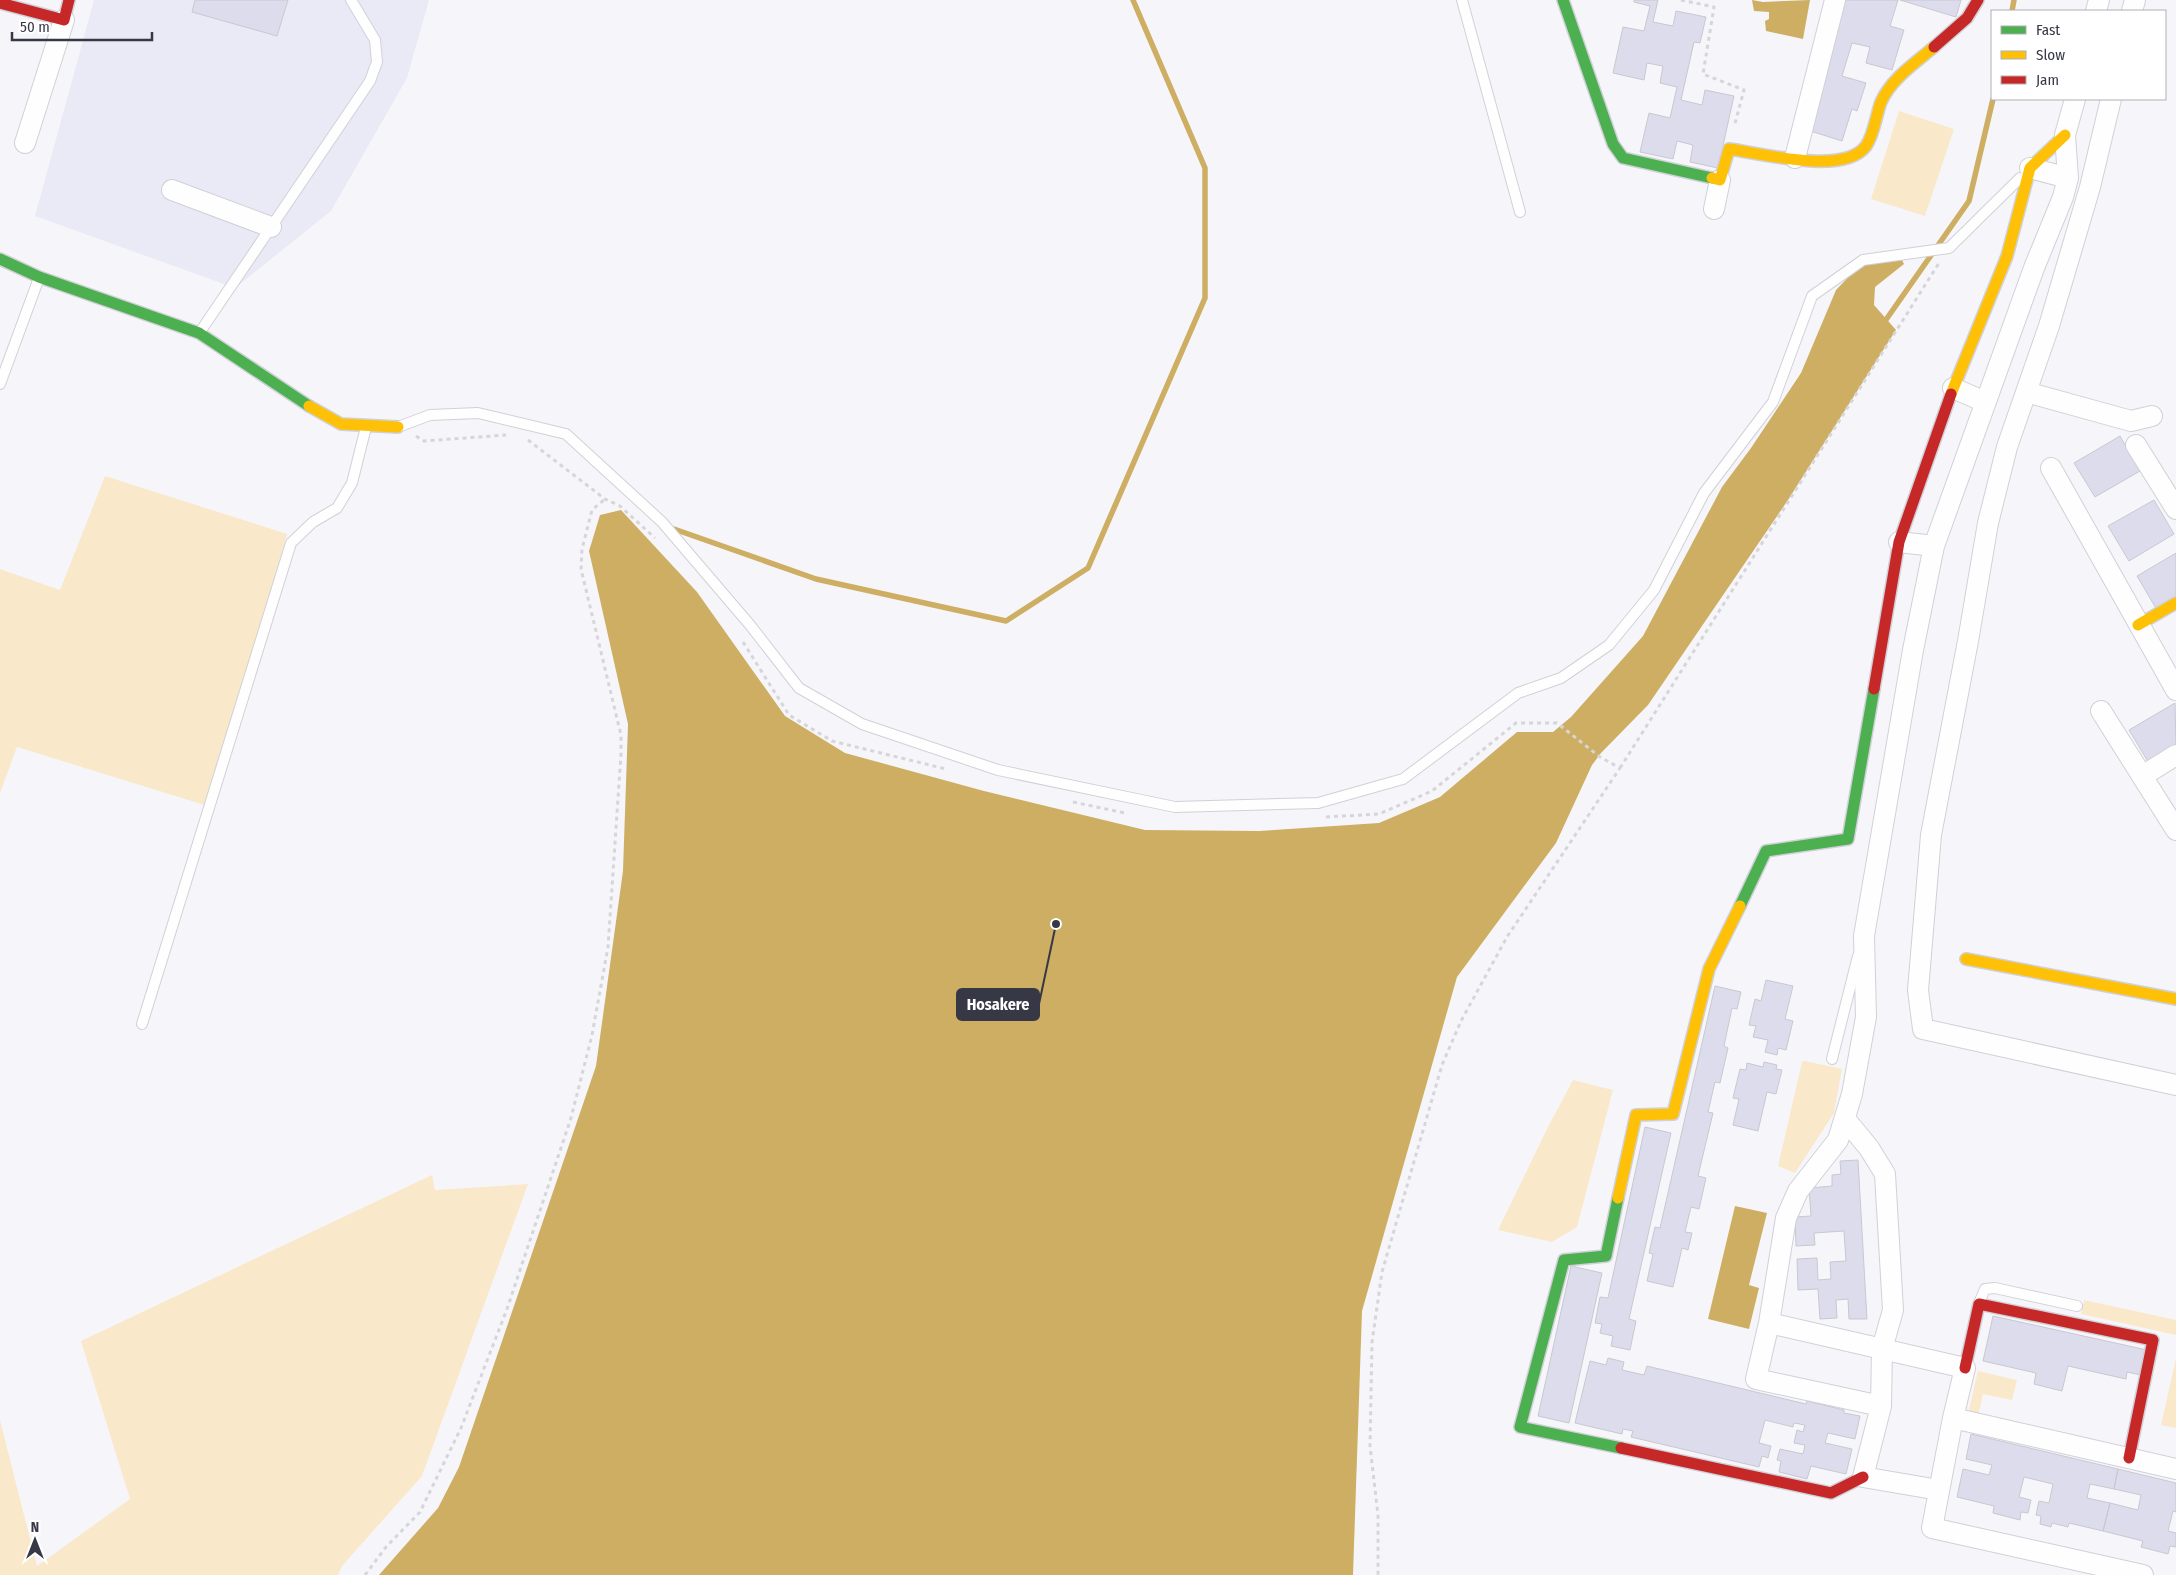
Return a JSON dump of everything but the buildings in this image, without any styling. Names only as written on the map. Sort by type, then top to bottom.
[{"type":"street","points":[[25,143],[69,0]]},
{"type":"street","points":[[1563,0],[1613,144],[1623,158],[1720,180]]},
{"type":"street","points":[[1795,158],[1834,0]]},
{"type":"street","points":[[1714,209],[1729,149],[1824,162],[1848,159],[1866,146],[1882,100],[1898,78],[1968,18],[1978,0]]},
{"type":"street","points":[[0,3],[64,20]]},
{"type":"street","points":[[1881,1406],[1756,1379],[1769,1322],[1786,1218],[1798,1191],[1838,1140],[1852,1094],[1866,1017],[1864,936],[1913,650],[1934,546],[2034,268],[2063,198],[2068,178],[2064,135],[2075,100]]},
{"type":"street","points":[[2111,100],[2090,187],[2049,326],[2007,447],[1988,523],[1968,641],[1931,835],[1918,990],[1923,1029],[2176,1085]]},
{"type":"street","points":[[1939,1490],[1863,1477],[1831,1493],[1520,1427],[1564,1260],[1606,1256],[1636,1115],[1674,1114],[1709,969],[1766,851],[1848,839],[1900,542],[1954,388],[2007,256],[2030,168],[2064,135]]},
{"type":"street","points":[[2030,168],[2068,178]]},
{"type":"street","points":[[172,190],[271,228]]},
{"type":"street","points":[[2007,256],[2034,268]]},
{"type":"street","points":[[0,259],[39,277],[199,333],[248,364],[294,398],[341,424],[398,427]]},
{"type":"street","points":[[1954,388],[1985,402]]},
{"type":"street","points":[[2026,392],[2131,421],[2152,416]]},
{"type":"street","points":[[2136,446],[2176,509]]},
{"type":"street","points":[[2051,468],[2176,690]]},
{"type":"street","points":[[1900,542],[1934,546]]},
{"type":"street","points":[[2138,624],[2176,603]]},
{"type":"street","points":[[2101,710],[2176,830]]},
{"type":"street","points":[[2144,776],[2176,755]]},
{"type":"street","points":[[1966,959],[2176,999]]},
{"type":"street","points":[[1845,1119],[1869,1148],[1885,1174],[1892,1310],[1882,1350],[1881,1406],[1863,1477]]},
{"type":"street","points":[[2129,1458],[2153,1340],[1979,1304],[1953,1418],[1932,1528],[2143,1575]]},
{"type":"street","points":[[1769,1322],[1965,1368]]},
{"type":"street","points":[[1953,1418],[2176,1469]]},
{"type":"lane","points":[[199,333],[370,81],[377,62],[375,40],[351,0]]},
{"type":"lane","points":[[1462,0],[1520,212]]},
{"type":"lane","points":[[398,427],[430,415],[478,413],[566,434],[662,522],[750,625],[799,688],[862,724],[998,770],[1175,807],[1318,803],[1403,780],[1518,693],[1561,678],[1608,645],[1654,590],[1704,493],[1773,402],[1812,296],[1863,260],[1949,248],[2030,168]]},
{"type":"lane","points":[[0,384],[39,277]]},
{"type":"lane","points":[[142,1024],[291,543],[313,522],[337,508],[352,483],[366,426]]},
{"type":"lane","points":[[1832,1059],[1850,983],[1864,936]]},
{"type":"lane","points":[[1979,1304],[1985,1289],[1995,1288],[2077,1306]]},
{"type":"path","points":[[1681,0],[1714,7],[1703,74],[1744,90],[1729,149]]},
{"type":"path","points":[[1378,1575],[1378,1515],[1370,1446],[1372,1342],[1382,1272],[1442,1065],[1461,1021],[1507,937],[1620,768],[1949,248]]},
{"type":"path","points":[[398,427],[424,441],[511,435]]},
{"type":"path","points":[[520,434],[605,499],[620,506],[661,544]]},
{"type":"path","points":[[365,1575],[386,1547],[420,1512],[461,1428],[507,1309],[568,1127],[592,1035],[608,947],[621,735],[581,569],[582,549],[592,510],[605,499]]},
{"type":"path","points":[[741,638],[789,714],[823,736],[832,741],[950,770]]},
{"type":"path","points":[[1323,817],[1379,814],[1432,791],[1516,723],[1557,723],[1600,757],[1620,768]]},
{"type":"path","points":[[1069,801],[1126,813]]},
{"type":"shaded area","points":[[94,0],[429,0],[407,78],[331,211],[235,288],[35,216]]},
{"type":"shaded area","points":[[1752,0],[1763,2],[1810,0],[1803,39],[1766,31],[1765,21],[1769,19],[1769,12],[1754,11]]},
{"type":"shaded area","points":[[1899,111],[1954,129],[1925,216],[1871,199]]},
{"type":"shaded area","points":[[1901,258],[1904,264],[1875,287],[1874,305],[1896,330],[1788,500],[1648,705],[1601,753],[1592,765],[1556,843],[1457,977],[1362,1311],[1353,1575],[379,1575],[438,1508],[459,1467],[596,1066],[623,871],[628,724],[589,551],[600,515],[621,510],[697,592],[785,716],[845,753],[984,791],[1145,830],[1259,831],[1379,823],[1440,797],[1517,732],[1553,732],[1571,717],[1643,636],[1722,487],[1751,448],[1801,373],[1836,290],[1861,264]]},
{"type":"shaded area","points":[[105,476],[287,534],[211,807],[17,747],[0,793],[0,569],[60,590]]},
{"type":"shaded area","points":[[1805,1061],[1842,1069],[1834,1113],[1795,1173],[1778,1166],[1802,1062]]},
{"type":"shaded area","points":[[1573,1080],[1613,1090],[1577,1227],[1552,1242],[1498,1230],[1548,1127]]},
{"type":"shaded area","points":[[432,1175],[435,1190],[528,1184],[422,1476],[342,1566],[338,1575],[0,1575],[0,1420],[37,1566],[130,1499],[81,1341]]},
{"type":"shaded area","points":[[1735,1206],[1767,1213],[1749,1285],[1759,1288],[1749,1329],[1708,1319]]},
{"type":"shaded area","points":[[2084,1300],[2176,1320],[2176,1335],[2081,1314]]},
{"type":"shaded area","points":[[2176,1358],[2176,1428],[2161,1425]]},
{"type":"shaded area","points":[[1978,1371],[2017,1380],[2012,1400],[1983,1394],[1978,1416],[1968,1414]]},
{"type":"waterway","points":[[674,529],[816,579],[1006,621],[1088,568],[1205,298],[1205,168],[1133,0]]},
{"type":"waterway","points":[[2012,10],[2014,0]]},
{"type":"waterway","points":[[1883,324],[1969,201],[1993,100]]},
{"type":"traffic: fast","points":[[1563,0],[1613,144],[1623,158],[1712,178]]},
{"type":"traffic: fast","points":[[0,259],[39,277],[199,333],[309,406]]},
{"type":"traffic: fast","points":[[1740,906],[1766,851],[1848,839],[1874,689]]},
{"type":"traffic: fast","points":[[1618,1198],[1606,1256],[1564,1260],[1520,1427],[1621,1448]]},
{"type":"traffic: slow","points":[[1712,178],[1720,180],[1729,149],[1781,158],[1821,161],[1840,160],[1855,155],[1869,141],[1885,94],[1904,72],[1934,47]]},
{"type":"traffic: slow","points":[[1951,394],[2007,256],[2030,168],[2065,135]]},
{"type":"traffic: slow","points":[[309,406],[341,424],[398,427]]},
{"type":"traffic: slow","points":[[2138,625],[2176,603]]},
{"type":"traffic: slow","points":[[1618,1198],[1636,1115],[1673,1114],[1709,969],[1740,906]]},
{"type":"traffic: slow","points":[[1966,959],[2176,999]]},
{"type":"traffic: jam","points":[[0,3],[64,20],[69,0]]},
{"type":"traffic: jam","points":[[1934,47],[1967,18],[1978,0]]},
{"type":"traffic: jam","points":[[1874,689],[1899,542],[1951,394]]},
{"type":"traffic: jam","points":[[1965,1368],[1979,1304],[2153,1340],[2129,1458]]},
{"type":"traffic: jam","points":[[1621,1448],[1831,1493],[1863,1477]]},
{"type":"place","name":"Hosakere","points":[[1056,924]]}]
